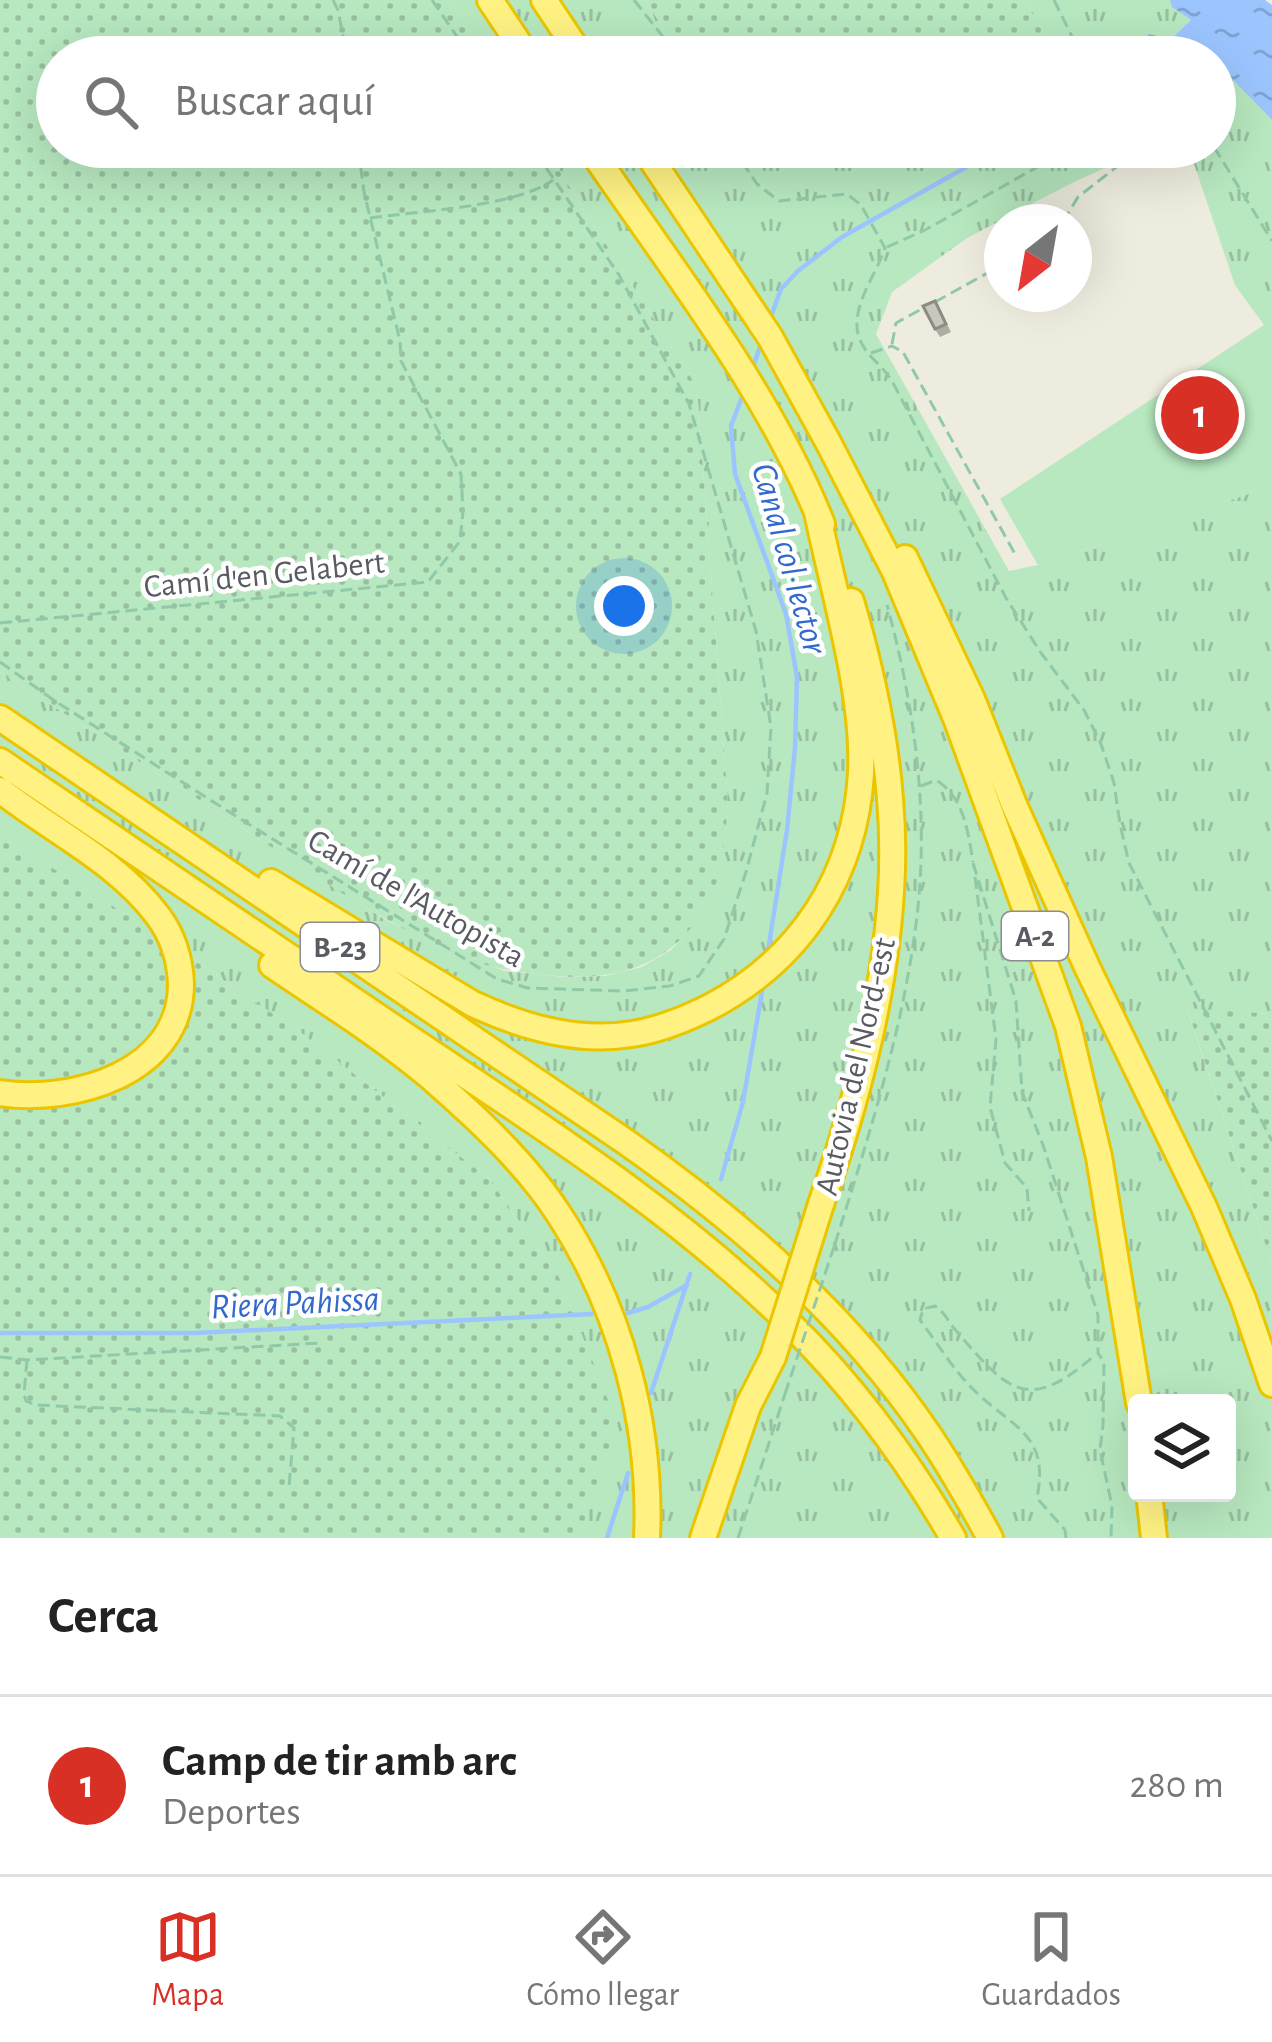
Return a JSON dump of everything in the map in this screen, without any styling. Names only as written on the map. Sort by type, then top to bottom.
[{"type":"highway","points":[[490,0],[514,36]]},
{"type":"highway","points":[[544,0],[568,36]]},
{"type":"highway","name":"Autovia del Nord-est","points":[[603,168],[771,420],[817,512],[847,586],[871,669],[891,800],[888,926],[877,1000],[841,1146],[773,1357],[748,1406],[703,1538]]},
{"type":"highway","name":"A-2","points":[[657,168],[819,413],[895,572],[957,721],[1068,1026],[1099,1157],[1138,1394]]},
{"type":"highway","points":[[819,413],[907,560],[972,699],[1088,970],[1204,1207],[1272,1384]]},
{"type":"highway","points":[[151,820],[263,878],[473,1004],[524,1025],[566,1034],[629,1035],[689,1017],[735,993],[797,940],[836,877],[852,828],[861,776],[856,698],[817,512]]},
{"type":"highway","name":"B-23","points":[[0,718],[678,1179],[736,1226],[840,1324],[928,1433],[990,1538]]},
{"type":"highway","name":"B-23","points":[[0,761],[553,1134],[720,1259],[790,1324],[856,1399],[905,1462],[953,1538]]},
{"type":"highway","points":[[0,780],[427,1074],[492,1135],[540,1189],[560,1215],[616,1327],[633,1388],[646,1467],[647,1538]]},
{"type":"highway","points":[[0,790],[140,894],[174,944],[181,992],[162,1041],[143,1063],[126,1073],[70,1090],[15,1096],[0,1093]]},
{"type":"highway","points":[[719,1538],[761,1415],[773,1357]]},
{"type":"highway","points":[[928,1433],[991,1508],[1006,1538]]},
{"type":"highway","points":[[1150,1502],[1154,1538]]},
{"type":"path","points":[[333,0],[342,36]]},
{"type":"path","points":[[432,0],[457,36]]},
{"type":"path","points":[[634,0],[662,36]]},
{"type":"path","points":[[1054,0],[1072,36]]},
{"type":"path","name":"Camí d'en Gelabert","points":[[0,623],[428,582],[441,569],[460,541],[461,474],[401,362],[362,168]]},
{"type":"path","points":[[370,218],[538,191],[554,179],[546,168]]},
{"type":"path","points":[[746,168],[778,201],[847,194],[861,205],[885,248]]},
{"type":"path","points":[[1036,168],[885,248],[856,320],[859,339],[883,365],[1006,598],[1084,710],[1114,783],[1129,863],[1272,1141]]},
{"type":"path","points":[[1074,204],[1116,168]]},
{"type":"path","points":[[1227,168],[1272,241]]},
{"type":"path","name":"Camí de l'Autopista","points":[[0,662],[497,979],[528,988],[622,991],[670,986],[699,976],[724,939],[766,793],[771,727],[756,631],[689,404],[619,274],[554,179]]},
{"type":"path","points":[[892,346],[896,323],[984,275]]},
{"type":"path","points":[[869,354],[892,346],[903,352],[1015,554]]},
{"type":"path","points":[[919,786],[936,780],[949,788],[967,824],[995,1039],[990,1107],[1005,1162],[1027,1189],[1030,1211]]},
{"type":"path","points":[[973,863],[1016,1001],[1022,1092],[1098,1315],[1098,1353],[1104,1362],[1100,1450],[1112,1506],[1111,1538]]},
{"type":"path","points":[[738,1538],[835,1244]]},
{"type":"path","points":[[1066,1538],[1065,1530],[1036,1498],[1040,1455],[1020,1429],[976,1393],[920,1320],[923,1309],[935,1306],[998,1376],[1019,1390],[1038,1390],[1070,1378],[1098,1353]]},
{"type":"path","points":[[0,1358],[320,1343]]},
{"type":"path","points":[[27,1360],[24,1394],[26,1401],[36,1405],[280,1416],[294,1428],[289,1487]]},
{"type":"green space","points":[[0,0],[450,0],[473,36],[36,36],[36,168],[557,168],[697,387],[728,804],[716,884],[698,918],[664,953],[622,972],[546,975],[466,958],[349,897],[0,672]]},
{"type":"green space","points":[[450,0],[645,0],[668,36],[473,36]]},
{"type":"green space","points":[[645,0],[1024,0],[1046,36],[668,36]]},
{"type":"green space","points":[[1024,0],[1170,0],[1191,20],[1174,36],[1046,36]]},
{"type":"green space","points":[[1236,83],[1272,120],[1272,344],[1235,285],[1195,168],[1236,168]]},
{"type":"green space","points":[[557,168],[1105,168],[1032,204],[984,204],[984,229],[892,292],[876,334],[1009,571],[1272,486],[1272,1014],[1187,1009],[1272,1264],[1272,1538],[580,1538],[617,1425],[558,1275],[489,1179],[304,1035],[0,835],[0,672],[384,919],[451,952],[505,971],[605,976],[642,967],[683,937],[722,856],[728,804],[697,387]]},
{"type":"green space","points":[[1264,325],[1272,344],[1272,486],[1038,565],[1000,499]]},
{"type":"green space","points":[[0,835],[304,1035],[489,1179],[558,1275],[618,1425],[580,1538],[0,1538]]},
{"type":"green space","points":[[1187,1008],[1272,1014],[1272,1264]]},
{"type":"water","points":[[1170,0],[1265,0],[1272,5],[1272,120],[1236,83],[1236,36],[1174,36],[1191,20],[1172,7]]},
{"type":"building","points":[[935,301],[946,324],[935,329],[923,306]]},
{"type":"waterway","name":"Canal col·lector","points":[[769,322],[781,289],[798,271],[842,237],[965,168]]},
{"type":"waterway","name":"Canal col·lector","points":[[753,367],[761,344]]},
{"type":"waterway","name":"Canal col·lector","points":[[745,389],[731,426],[735,474],[786,614],[797,677],[787,830],[767,957]]},
{"type":"waterway","name":"Canal col·lector","points":[[721,1179],[743,1102],[763,986]]},
{"type":"waterway","name":"Canal col·lector","points":[[651,1393],[690,1274]]},
{"type":"waterway","name":"Riera Pahissa","points":[[628,1313],[687,1285]]},
{"type":"waterway","name":"Riera Pahissa","points":[[0,1333],[195,1333],[592,1314]]},
{"type":"waterway","name":"Canal col·lector","points":[[607,1538],[628,1473]]},
{"type":"place","name":"Camp de tir amb arc","points":[[1200,415]]}]
